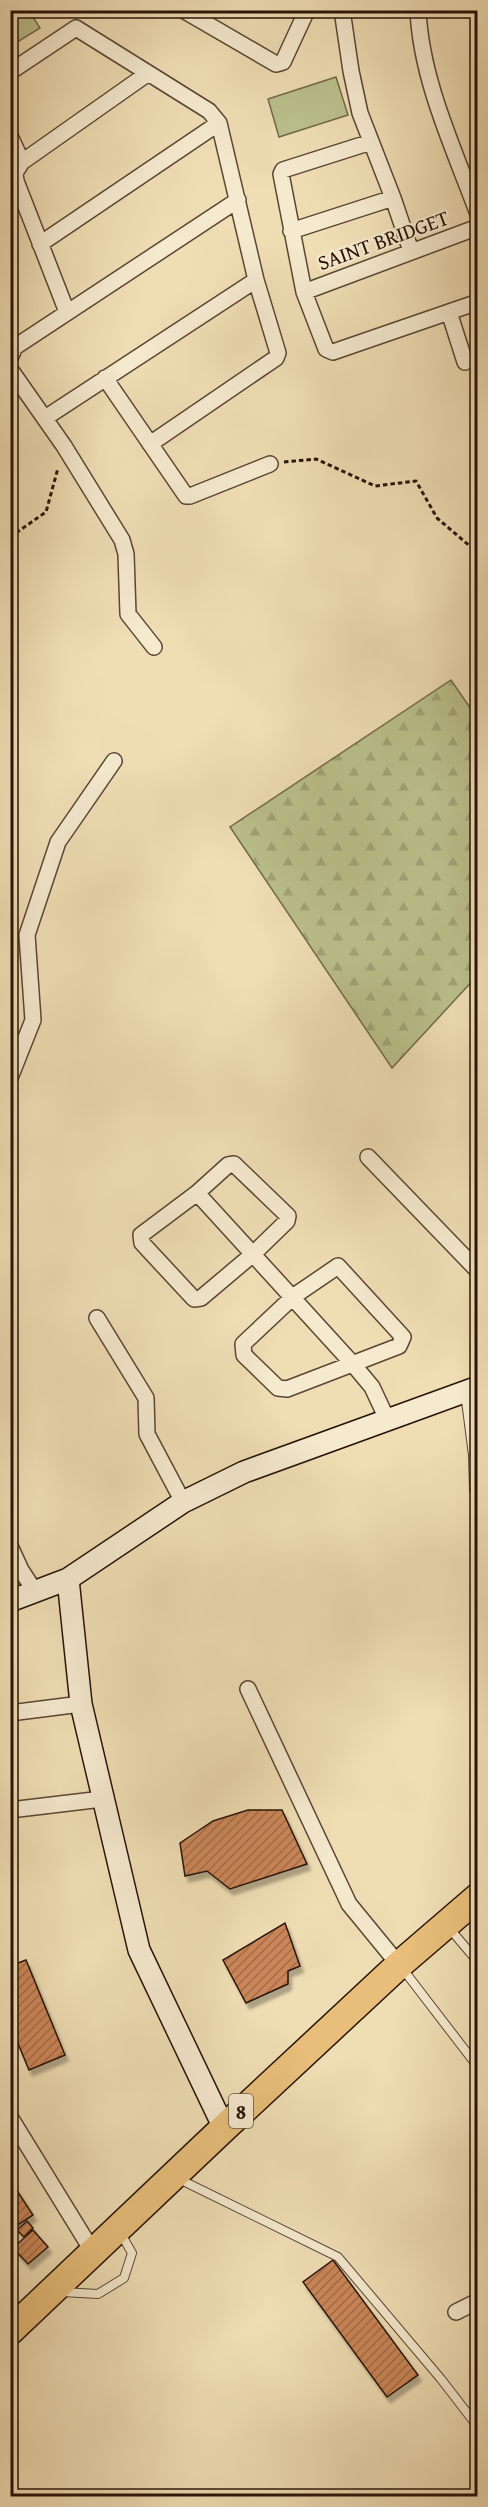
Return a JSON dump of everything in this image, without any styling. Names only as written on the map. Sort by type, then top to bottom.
[{"type":"highway","name":"8","points":[[10,2331],[399,1965],[477,1898]]},
{"type":"street","points":[[183,10],[276,64],[283,62],[308,10]]},
{"type":"street","points":[[327,10],[342,15],[360,112],[411,251]]},
{"type":"street","points":[[418,10],[419,38],[437,103],[477,214]]},
{"type":"street","points":[[10,72],[76,28],[209,111],[219,123],[256,280],[278,350],[276,358],[150,444]]},
{"type":"street","points":[[16,170],[147,74]]},
{"type":"street","points":[[40,244],[219,123]]},
{"type":"street","points":[[10,136],[16,181],[67,312]]},
{"type":"street","points":[[371,142],[283,170],[280,176],[304,292],[326,349],[330,352],[477,302]]},
{"type":"street","points":[[291,231],[393,198]]},
{"type":"street","points":[[10,358],[15,347],[238,200]]},
{"type":"street","name":"SAINT BRIDGET","points":[[304,292],[477,227]]},
{"type":"street","points":[[45,418],[256,280]]},
{"type":"street","points":[[449,312],[465,362]]},
{"type":"street","points":[[10,369],[64,446],[122,540],[126,554],[128,614],[154,647]]},
{"type":"street","points":[[105,378],[188,497],[270,464]]},
{"type":"street","points":[[10,1078],[33,1020],[27,935],[58,842],[114,761]]},
{"type":"street","points":[[368,1157],[477,1271]]},
{"type":"street","points":[[234,1164],[288,1216],[286,1223],[252,1255],[201,1298],[194,1299],[142,1243],[141,1235],[228,1166],[234,1164]]},
{"type":"street","points":[[197,1192],[252,1255],[294,1296],[352,1363],[372,1387],[387,1419]]},
{"type":"street","points":[[338,1266],[404,1337],[399,1346],[284,1389],[278,1388],[244,1355],[243,1344],[294,1296],[338,1266]]},
{"type":"street","points":[[97,1318],[146,1398],[147,1434],[183,1502]]},
{"type":"street","points":[[10,1601],[68,1579],[183,1502],[244,1472],[471,1389]]},
{"type":"street","points":[[10,1546],[21,1570],[36,1593]]},
{"type":"street","points":[[68,1579],[81,1704],[139,1950],[224,2128]]},
{"type":"street","points":[[248,1689],[349,1904],[399,1965]]},
{"type":"street","points":[[10,1713],[81,1704]]},
{"type":"street","points":[[10,1810],[102,1799]]},
{"type":"street","points":[[10,2116],[93,2252]]},
{"type":"street","points":[[456,2312],[477,2301]]},
{"type":"lane","points":[[471,1389],[474,1490]]},
{"type":"lane","points":[[445,1924],[477,1962]]},
{"type":"lane","points":[[399,1965],[477,2067]]},
{"type":"lane","points":[[173,2176],[338,2257],[441,2379],[477,2427]]},
{"type":"lane","points":[[51,2291],[98,2294],[124,2278],[132,2253],[118,2228]]},
{"type":"path","points":[[10,537],[46,512],[64,446]]},
{"type":"path","points":[[270,464],[316,459],[375,486],[416,481],[437,518],[477,553]]},
{"type":"path","points":[[10,1225],[18,1220]]},
{"type":"green space","points":[[11,10],[29,11],[40,28],[11,46]]},
{"type":"green space","points":[[336,77],[348,115],[279,137],[268,99]]},
{"type":"green space","points":[[451,680],[477,718],[477,976],[392,1068],[230,827]]},
{"type":"building","points":[[248,1810],[282,1810],[307,1864],[230,1889],[207,1871],[185,1876],[180,1843],[213,1821]]},
{"type":"building","points":[[285,1923],[300,1966],[288,1971],[288,1984],[246,2003],[223,1960]]},
{"type":"building","points":[[26,1960],[65,2055],[29,2070],[10,2024],[10,1966]]},
{"type":"building","points":[[10,2180],[33,2215],[10,2230]]},
{"type":"building","points":[[27,2221],[33,2228],[24,2237],[17,2230]]},
{"type":"building","points":[[33,2230],[48,2247],[28,2264],[13,2248]]},
{"type":"building","points":[[333,2260],[418,2375],[387,2397],[303,2282]]}]
